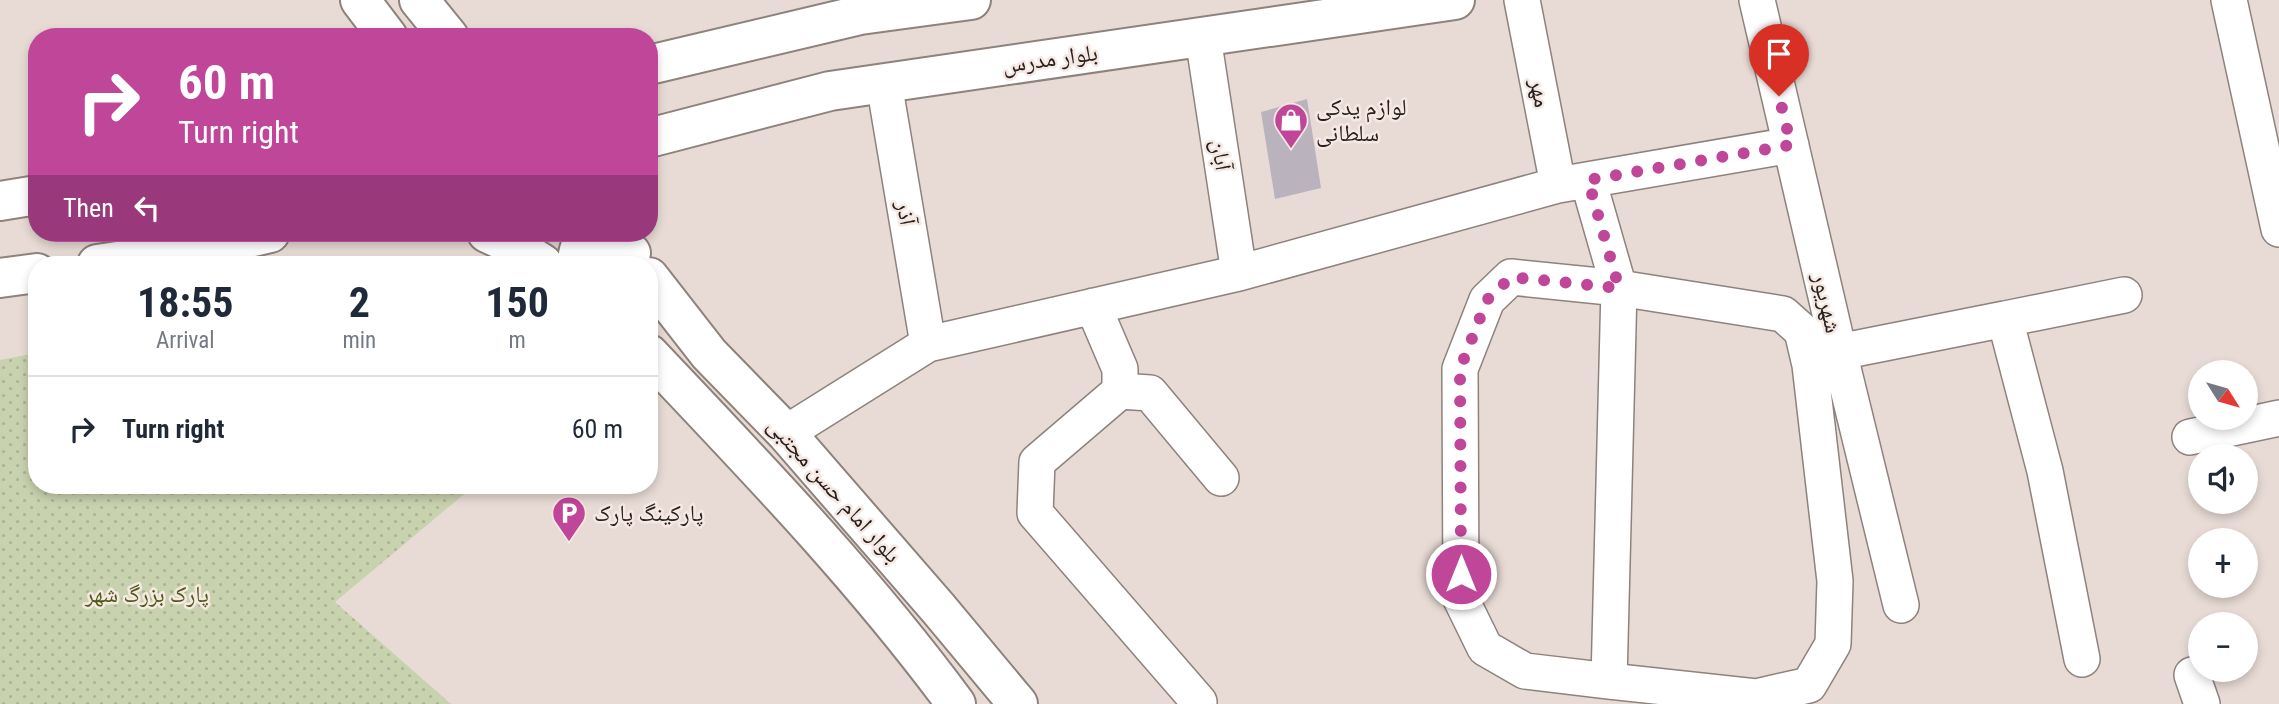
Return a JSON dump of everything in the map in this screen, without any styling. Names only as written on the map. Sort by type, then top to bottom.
[{"type":"main road","points":[[360,0],[381,28]]},
{"type":"main road","points":[[658,63],[859,7],[971,0]]},
{"type":"main road","name":"بلوار مدرس","points":[[658,140],[830,91],[1455,0]]},
{"type":"main road","points":[[0,201],[28,196]]},
{"type":"main road","points":[[152,256],[232,242]]},
{"type":"main road","points":[[506,242],[531,256]]},
{"type":"main road","points":[[578,256],[579,250],[593,242]]},
{"type":"main road","points":[[609,242],[635,256]]},
{"type":"main road","points":[[0,278],[28,274]]},
{"type":"main road","name":"بلوار امام حسن مجتبی","points":[[658,285],[709,354],[786,433],[1018,704]]},
{"type":"main road","name":"بلوار امام حسن مجتبی","points":[[658,364],[809,524],[916,648],[957,704]]},
{"type":"street","name":"مهر","points":[[1522,0],[1573,183],[1619,288],[1609,681]]},
{"type":"street","name":"شهریور","points":[[1757,0],[1839,352],[1902,605]]},
{"type":"street","points":[[2230,0],[2279,229]]},
{"type":"street","name":"آبان","points":[[1203,37],[1239,273]]},
{"type":"street","name":"آذر","points":[[884,83],[928,344]]},
{"type":"street","points":[[786,433],[928,344],[1239,273],[1573,183],[1791,145]]},
{"type":"street","points":[[1511,277],[1619,288],[1783,314],[1802,331],[1810,365],[1835,581],[1833,644],[1809,685],[1756,698],[1609,681],[1525,671],[1485,648],[1461,599],[1460,369],[1487,300],[1511,277]]},
{"type":"street","points":[[1839,352],[2124,295]]},
{"type":"street","points":[[1093,306],[1120,369],[1120,391]]},
{"type":"street","points":[[2005,319],[2045,471],[2081,659]]},
{"type":"street","points":[[1199,702],[1035,513],[1037,462],[1120,391],[1150,393],[1221,478]]},
{"type":"street","points":[[2190,437],[2279,418]]},
{"type":"green space","name":"پارک بزرگ شهر","points":[[28,355],[28,494],[464,494],[335,602],[451,704],[0,704],[0,360]]},
{"type":"building","name":"لوازم یدکی سلطانی","points":[[1307,99],[1321,188],[1275,199],[1261,112]]},
{"type":"place","name":"لوازم یدکی سلطانی","points":[[1291,150]]},
{"type":"place","name":"پارکینگ پارک","points":[[569,543]]},
{"type":"route","points":[[1461,574],[1460,369],[1487,300],[1511,277],[1619,288],[1588,180],[1791,145],[1779,96]]}]
